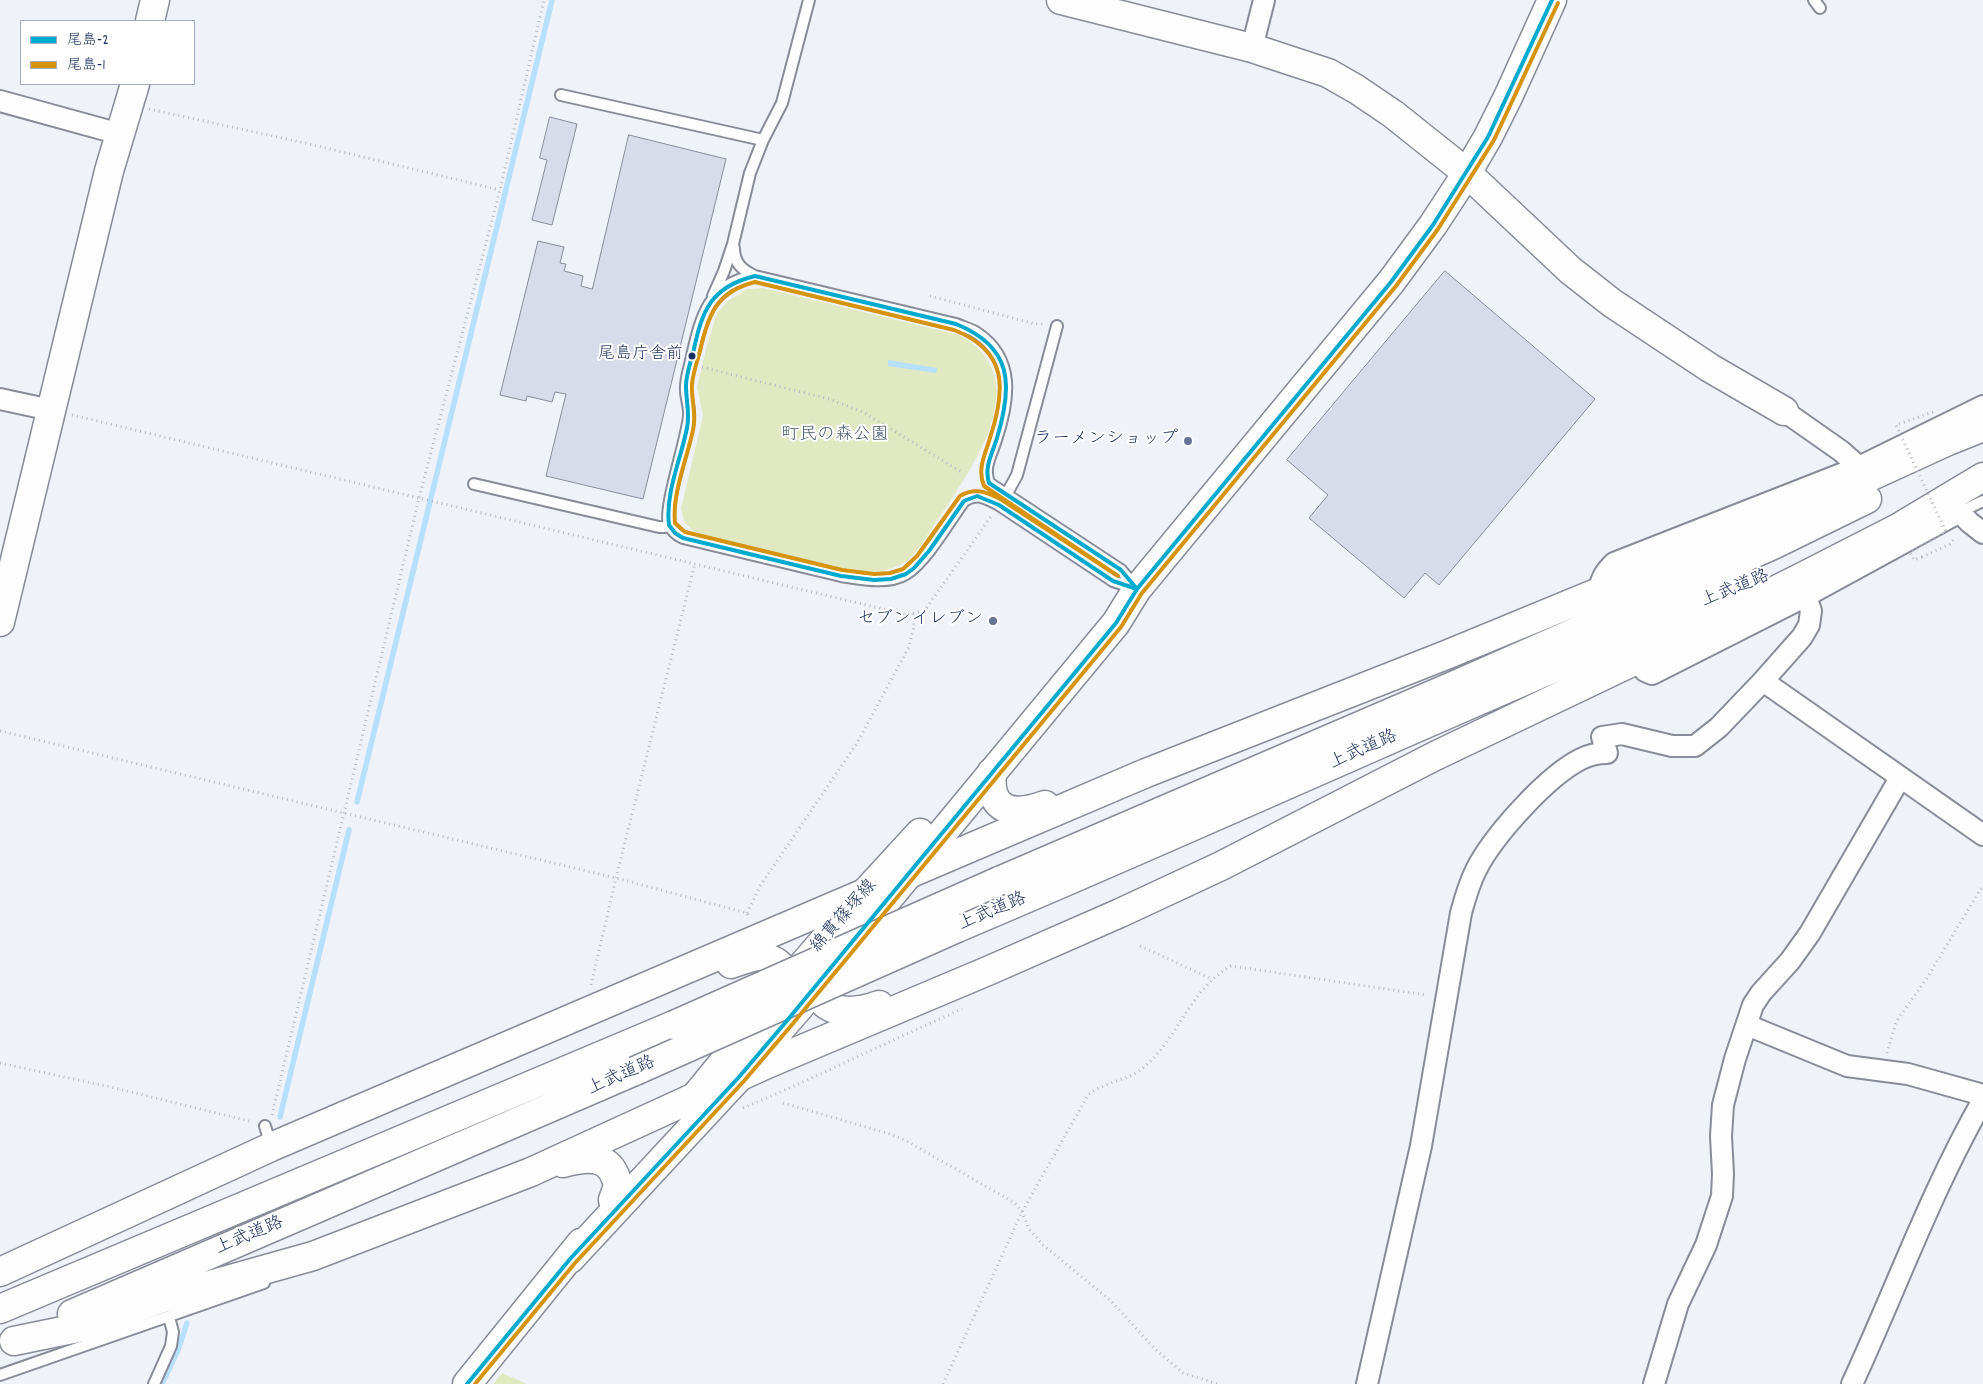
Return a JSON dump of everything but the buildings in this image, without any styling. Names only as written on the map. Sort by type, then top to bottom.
[{"type":"main road","points":[[150,20],[155,0]]},
{"type":"main road","points":[[1061,0],[1252,48],[1328,73],[1393,114],[1468,173],[1570,270],[1612,303],[1702,363],[1784,412]]},
{"type":"main road","name":"綿貫篠塚線","points":[[467,1384],[570,1259],[785,1024],[1116,623],[1137,589],[1391,282],[1468,173],[1508,97],[1552,0]]},
{"type":"main road","points":[[0,622],[107,181],[132,94]]},
{"type":"main road","points":[[0,1272],[268,1136],[664,980],[1146,773],[1446,655],[1793,512],[1948,441],[1983,427]]},
{"type":"main road","name":"上武道路","points":[[0,1309],[674,1025],[999,881],[1455,685],[1773,545],[1983,443]]},
{"type":"main road","points":[[7,1343],[92,1325],[160,1299],[313,1256],[531,1172],[739,1076],[990,970],[1221,866],[1435,756],[1636,660],[1898,528],[1983,476]]},
{"type":"main road","name":"上武道路","points":[[7,1343],[636,1071],[957,928],[1110,863],[1603,646],[1789,569],[1983,476]]},
{"type":"main road","name":"綿貫篠塚線","points":[[570,1259],[613,1200],[693,1098],[788,982],[864,894],[925,828],[1105,614],[1137,589]]},
{"type":"main road","points":[[992,772],[991,785],[996,801],[1006,810],[1016,812],[1034,809],[1106,782],[1146,773]]},
{"type":"main road","points":[[819,947],[814,975],[814,988],[818,996],[828,1006],[853,1012],[869,1009],[942,983],[990,970]]},
{"type":"main road","points":[[664,980],[702,973],[758,956],[776,962],[786,974],[788,982],[785,1024]]},
{"type":"main road","points":[[531,1172],[569,1162],[597,1159],[610,1167],[617,1179],[618,1186],[613,1200]]},
{"type":"street","points":[[1252,48],[1264,0]]},
{"type":"street","points":[[0,101],[120,134]]},
{"type":"street","points":[[0,399],[52,410]]},
{"type":"street","points":[[1599,591],[1600,582],[1605,571],[1614,563],[1859,467],[1983,406]]},
{"type":"street","points":[[1784,412],[1841,451],[1859,467]]},
{"type":"street","points":[[1636,660],[1645,671],[1652,674],[1806,596],[1960,512],[1983,533]]},
{"type":"street","points":[[1367,1384],[1421,1146],[1445,997],[1461,913],[1476,869],[1489,847],[1505,827],[1530,800],[1566,768],[1582,758],[1607,753],[1602,737],[1622,734],[1643,741],[1672,746],[1695,746],[1719,727],[1802,637],[1809,625],[1811,611],[1806,596]]},
{"type":"street","points":[[1763,681],[1983,835]]},
{"type":"street","points":[[1654,1384],[1678,1304],[1706,1245],[1722,1196],[1721,1136],[1724,1105],[1735,1058],[1753,1005],[1810,933],[1900,778]]},
{"type":"street","points":[[1747,1025],[1847,1066],[1908,1074],[1983,1095]]},
{"type":"street","points":[[1852,1384],[1931,1202],[1957,1146],[1983,1100]]},
{"type":"lane","points":[[670,527],[668,510],[689,415],[686,389],[700,324],[724,271],[733,244],[750,173],[763,140],[782,103],[809,0]]},
{"type":"lane","points":[[560,96],[763,140]]},
{"type":"lane","points":[[733,244],[734,256],[739,265],[744,271],[755,276],[956,324],[976,332],[987,341],[1001,358],[1006,378],[1007,398],[1003,420],[986,464],[986,475],[990,483],[1121,570],[1137,589]]},
{"type":"lane","points":[[705,310],[716,294],[740,279],[755,276]]},
{"type":"lane","points":[[1006,495],[1017,475],[1057,326]]},
{"type":"lane","points":[[474,484],[659,527],[670,527],[683,538],[704,544],[841,576],[864,579],[884,579],[906,574],[923,558],[964,500],[973,495],[985,497],[999,505],[1113,581],[1137,589]]},
{"type":"lane","points":[[1960,512],[1983,501]]},
{"type":"lane","points":[[298,1271],[372,1245]]},
{"type":"lane","points":[[0,1375],[270,1281]]},
{"type":"lane","points":[[154,1384],[171,1346],[173,1332],[169,1317]]},
{"type":"path","points":[[0,1063],[114,1088],[268,1136],[342,814],[419,498],[500,190],[544,0]]},
{"type":"path","points":[[132,94],[305,143],[500,190]]},
{"type":"path","points":[[930,296],[1035,324],[1057,326]]},
{"type":"path","points":[[701,367],[828,399],[863,412],[963,473]]},
{"type":"path","points":[[52,410],[908,615],[925,610],[999,505]]},
{"type":"path","points":[[1933,412],[1896,425],[1946,532],[1910,552],[1914,560],[1950,544]]},
{"type":"path","points":[[595,1008],[592,1002],[591,986],[616,878],[695,563]]},
{"type":"path","points":[[748,945],[753,929],[747,913],[760,886],[857,743],[909,647],[914,626],[913,613]]},
{"type":"path","points":[[0,730],[342,814],[616,878],[747,913]]},
{"type":"path","points":[[1883,1070],[1896,1022],[1928,978],[1983,885]]},
{"type":"path","points":[[1140,946],[1212,979]]},
{"type":"path","points":[[943,1384],[1022,1212],[1088,1096],[1095,1090],[1142,1069],[1212,979],[1231,966],[1445,997]]},
{"type":"path","points":[[782,1103],[905,1140],[1015,1203],[1022,1212],[1029,1229],[1043,1244],[1111,1301],[1156,1350],[1183,1372],[1218,1384]]},
{"type":"green space","name":"町民の森公園","points":[[763,288],[959,335],[984,355],[992,368],[996,384],[996,402],[983,445],[964,480],[922,544],[907,561],[890,569],[876,572],[821,566],[716,540],[698,533],[685,523],[681,508],[703,416],[697,387],[717,313],[728,301],[747,289]]},
{"type":"green space","points":[[502,1373],[527,1384],[493,1384]]},
{"type":"water","points":[[888,360],[937,368],[936,373],[888,366]]},
{"type":"waterway","points":[[357,802],[552,0]]},
{"type":"waterway","points":[[280,1117],[349,830]]},
{"type":"waterway","points":[[162,1384],[178,1350],[187,1323]]},
{"type":"transit line","name":"尾島-2","points":[[467,1384],[570,1259],[739,1077],[785,1023],[1116,623],[1137,589],[1391,282],[1433,225],[1488,137],[1552,0]]},
{"type":"transit line","name":"尾島-1","points":[[475,1384],[575,1263],[744,1081],[790,1027],[1121,627],[1142,593],[1396,286],[1438,229],[1494,140],[1558,3]]},
{"type":"transit line","name":"尾島-2","points":[[755,276],[956,324],[975,333],[989,344],[998,356],[1004,370],[1006,385],[1002,419],[987,471],[989,483],[1121,570],[1137,589],[1113,581],[999,505],[977,496],[964,501],[929,551],[914,568],[906,574],[891,579],[874,580],[841,576],[683,538],[675,533],[669,525],[669,501],[687,428],[686,391],[688,369],[700,325],[705,313],[718,294],[740,281],[755,276]]},
{"type":"transit line","name":"尾島-1","points":[[755,282],[954,330],[972,339],[985,349],[993,360],[1000,388],[999,403],[984,456],[981,474],[984,486],[1118,576],[1002,500],[976,491],[960,496],[917,556],[903,569],[890,573],[874,574],[842,570],[685,532],[675,523],[676,500],[694,424],[692,384],[706,326],[716,307],[723,299],[742,286],[755,282]]},
{"type":"place","name":"尾島庁舎前","points":[[692,356]]},
{"type":"place","name":"ラーメンショップ","points":[[1188,441]]},
{"type":"place","name":"セブンイレブン","points":[[993,621]]}]
